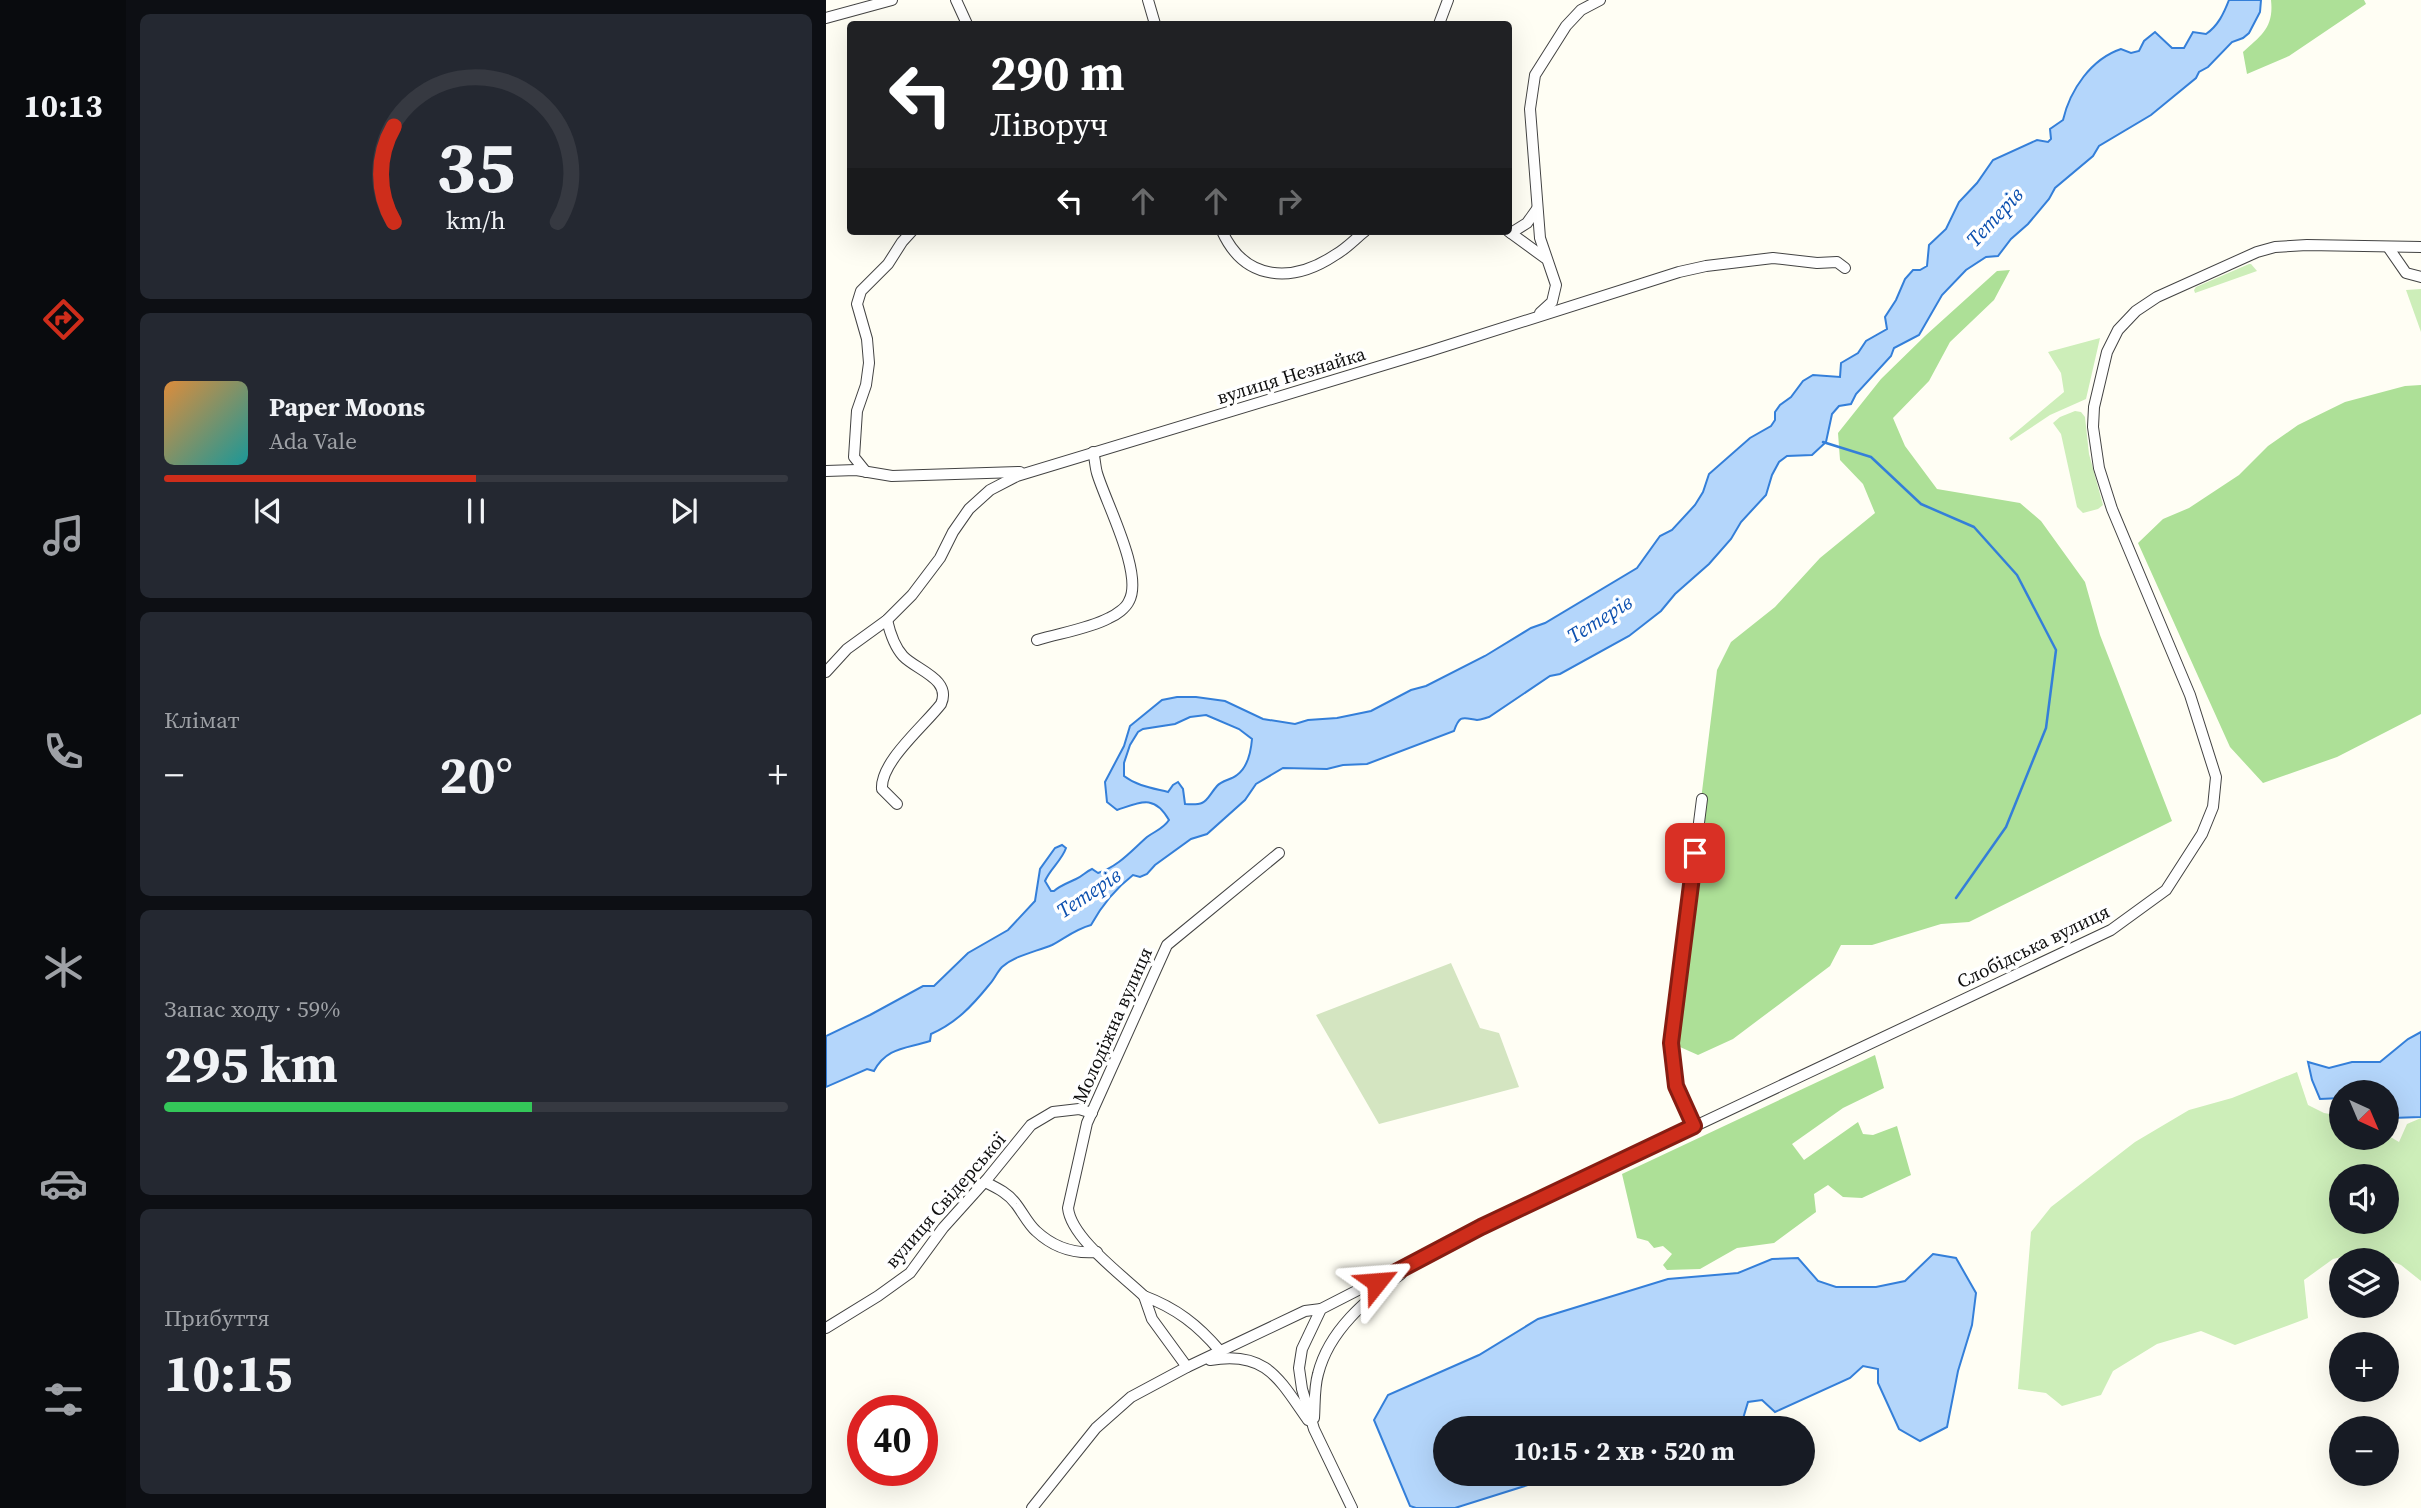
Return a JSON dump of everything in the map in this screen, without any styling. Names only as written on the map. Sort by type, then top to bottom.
[{"type":"street","points":[[826,18],[892,0]]},
{"type":"street","points":[[957,0],[966,21]]},
{"type":"street","points":[[1148,0],[1154,21]]},
{"type":"street","points":[[1440,21],[1448,0]]},
{"type":"street","points":[[1536,317],[1547,308],[1556,294],[1554,277],[1540,238],[1530,108],[1535,75],[1566,26],[1581,10],[1600,0]]},
{"type":"street","points":[[1512,231],[1527,223],[1538,208]]},
{"type":"street","points":[[1512,234],[1546,259]]},
{"type":"street","points":[[866,472],[855,457],[857,411],[869,363],[867,339],[857,304],[858,297],[891,260],[908,235]]},
{"type":"street","points":[[1224,235],[1230,248],[1252,266],[1265,272],[1283,274],[1320,264],[1338,254],[1360,235]]},
{"type":"street","name":"Слобідська вулиця","points":[[1202,1361],[1305,1311],[1321,1309],[1436,1250],[1694,1126],[2111,930],[2166,890],[2202,834],[2213,807],[2217,777],[2190,695],[2106,493],[2095,452],[2094,407],[2107,352],[2118,330],[2130,316],[2157,297],[2241,258],[2275,247],[2306,245],[2421,247]]},
{"type":"street","points":[[2388,247],[2406,273],[2421,277]]},
{"type":"street","name":"вулиця Незнайка","points":[[826,672],[847,649],[887,620],[912,595],[932,569],[969,509],[990,490],[1017,476],[1657,278],[1706,266],[1773,258],[1817,263],[1837,262],[1845,268]]},
{"type":"street","points":[[1037,640],[1102,621],[1118,612],[1130,600],[1132,581],[1126,551],[1097,473],[1093,452]]},
{"type":"street","points":[[826,471],[892,476],[1031,471]]},
{"type":"street","points":[[887,620],[894,642],[901,653],[935,679],[944,696],[937,710],[905,745],[883,776],[882,789],[897,804]]},
{"type":"street","points":[[1694,1126],[1676,1086],[1671,1043],[1702,799]]},
{"type":"street","name":"Молодіжна вулиця","points":[[1220,1351],[1195,1323],[1165,1304],[1144,1296],[1097,1252],[1073,1225],[1068,1208],[1087,1124],[1167,945],[1279,853]]},
{"type":"street","name":"вулиця Свідерської","points":[[826,1328],[910,1273],[943,1228],[1031,1125],[1053,1112],[1079,1109],[1092,1113]]},
{"type":"street","points":[[985,1182],[1002,1190],[1036,1232],[1064,1249],[1082,1253],[1097,1252]]},
{"type":"street","points":[[1314,1429],[1317,1375],[1325,1352],[1336,1334],[1367,1300],[1436,1250]]},
{"type":"street","name":"Молодіжна вулиця","points":[[1144,1296],[1152,1319],[1187,1367]]},
{"type":"street","points":[[1321,1309],[1302,1349],[1299,1368],[1301,1389],[1314,1429],[1352,1508]]},
{"type":"street","points":[[1032,1508],[1081,1445],[1110,1413],[1131,1397],[1202,1361],[1240,1357],[1272,1373],[1314,1429]]},
{"type":"green space","points":[[2271,0],[2364,0],[2366,4],[2289,56],[2247,74],[2243,52],[2265,30],[2271,17]]},
{"type":"green space","points":[[2249,264],[2257,271],[2195,293],[2196,287]]},
{"type":"green space","points":[[2010,270],[1994,300],[1950,342],[1929,381],[1893,418],[1905,446],[1937,489],[2020,503],[2041,521],[2085,582],[2100,635],[2172,821],[1969,922],[1941,924],[1872,945],[1841,945],[1830,966],[1733,1039],[1698,1055],[1671,1043],[1717,670],[1731,642],[1775,607],[1820,558],[1875,513],[1863,484],[1840,460],[1838,433],[1881,379],[1925,336],[1997,271]]},
{"type":"green space","points":[[2421,289],[2421,332],[2406,290]]},
{"type":"green space","points":[[2100,338],[2086,399],[2050,415],[2011,441],[2009,438],[2064,392],[2061,373],[2048,352]]},
{"type":"green space","points":[[2421,385],[2421,714],[2337,757],[2263,783],[2230,747],[2138,543],[2163,519],[2189,508],[2239,475],[2268,446],[2298,425],[2345,402],[2405,386]]},
{"type":"green space","points":[[2075,411],[2081,412],[2085,417],[2089,454],[2103,505],[2083,513],[2077,507],[2061,434],[2053,423]]},
{"type":"green space","points":[[1451,963],[1480,1028],[1499,1033],[1519,1087],[1379,1124],[1316,1015]]},
{"type":"green space","points":[[1875,1055],[1884,1088],[1843,1108],[1792,1144],[1804,1160],[1858,1122],[1863,1134],[1873,1135],[1897,1126],[1911,1175],[1862,1198],[1843,1197],[1828,1185],[1814,1194],[1816,1212],[1774,1243],[1737,1248],[1700,1269],[1667,1270],[1663,1265],[1672,1254],[1663,1246],[1654,1248],[1648,1241],[1637,1238],[1622,1174]]},
{"type":"green space","points":[[2297,1072],[2308,1105],[2329,1114],[2329,1150],[2399,1150],[2399,1142],[2407,1124],[2421,1118],[2421,1281],[2399,1264],[2399,1248],[2329,1248],[2329,1262],[2304,1280],[2308,1318],[2235,1345],[2201,1331],[2157,1344],[2113,1371],[2101,1395],[2062,1406],[2046,1393],[2018,1389],[2031,1232],[2051,1207],[2135,1142],[2189,1110],[2232,1098]]},
{"type":"water","name":"Тетерів","points":[[2229,0],[2261,0],[2260,12],[2249,33],[2232,42],[2208,67],[2199,72],[2196,78],[2151,115],[2099,146],[2093,156],[2055,188],[2049,199],[1998,256],[1986,257],[1966,270],[1942,295],[1919,335],[1894,348],[1891,356],[1856,394],[1851,404],[1839,406],[1832,414],[1826,442],[1812,455],[1787,456],[1779,462],[1766,495],[1741,522],[1731,539],[1661,611],[1629,636],[1560,674],[1550,676],[1489,717],[1460,720],[1454,731],[1367,764],[1327,769],[1283,768],[1256,784],[1245,800],[1207,834],[1191,839],[1147,874],[1140,877],[1133,875],[1109,898],[1091,925],[1052,945],[1013,959],[1002,967],[970,1007],[948,1025],[931,1034],[930,1041],[891,1053],[874,1071],[867,1069],[826,1087],[826,1036],[923,986],[934,986],[968,953],[1008,930],[1035,901],[1040,869],[1055,848],[1062,845],[1066,848],[1045,881],[1051,891],[1092,869],[1098,873],[1112,866],[1167,823],[1169,820],[1163,812],[1152,803],[1140,803],[1117,810],[1107,802],[1105,782],[1124,746],[1130,726],[1162,700],[1196,697],[1225,701],[1263,719],[1295,724],[1371,711],[1485,656],[1637,568],[1660,536],[1672,530],[1695,505],[1709,474],[1750,438],[1771,426],[1775,420],[1775,412],[1803,381],[1813,375],[1840,377],[1841,363],[1858,353],[1866,341],[1887,329],[1885,317],[1905,279],[1913,270],[1927,266],[1929,245],[1946,229],[1959,202],[1993,160],[2037,140],[2048,142],[2051,139],[2050,129],[2063,120],[2083,77],[2100,60],[2121,49],[2131,53],[2139,51],[2144,41],[2155,32],[2172,48],[2184,48],[2193,32],[2206,34],[2214,27]],"holes":[[[1206,715],[1239,729],[1252,739],[1246,763],[1241,772],[1219,784],[1202,803],[1185,804],[1183,789],[1178,782],[1168,792],[1139,784],[1124,776],[1124,763],[1130,745],[1143,729]]]},
{"type":"water","points":[[2421,1032],[2421,1117],[2399,1118],[2399,1080],[2329,1080],[2329,1099],[2320,1099],[2308,1062],[2329,1068],[2352,1062],[2380,1062]]},
{"type":"water","points":[[1933,1254],[1956,1258],[1976,1293],[1972,1325],[1958,1371],[1947,1427],[1920,1441],[1899,1429],[1878,1383],[1878,1369],[1863,1366],[1850,1378],[1775,1412],[1762,1400],[1748,1402],[1744,1416],[1433,1416],[1433,1486],[1525,1486],[1455,1508],[1416,1508],[1410,1506],[1374,1420],[1388,1395],[1479,1355],[1538,1319],[1668,1279],[1738,1273],[1772,1259],[1798,1258],[1818,1281],[1836,1287],[1876,1287],[1905,1281]]},
{"type":"waterway","points":[[1823,442],[1871,457],[1921,504],[1974,527],[2017,575],[2056,650],[2046,728],[2006,827],[1956,898]]},
{"type":"route","points":[[1377,1282],[1481,1227],[1694,1126],[1676,1086],[1671,1043],[1695,853]]}]
